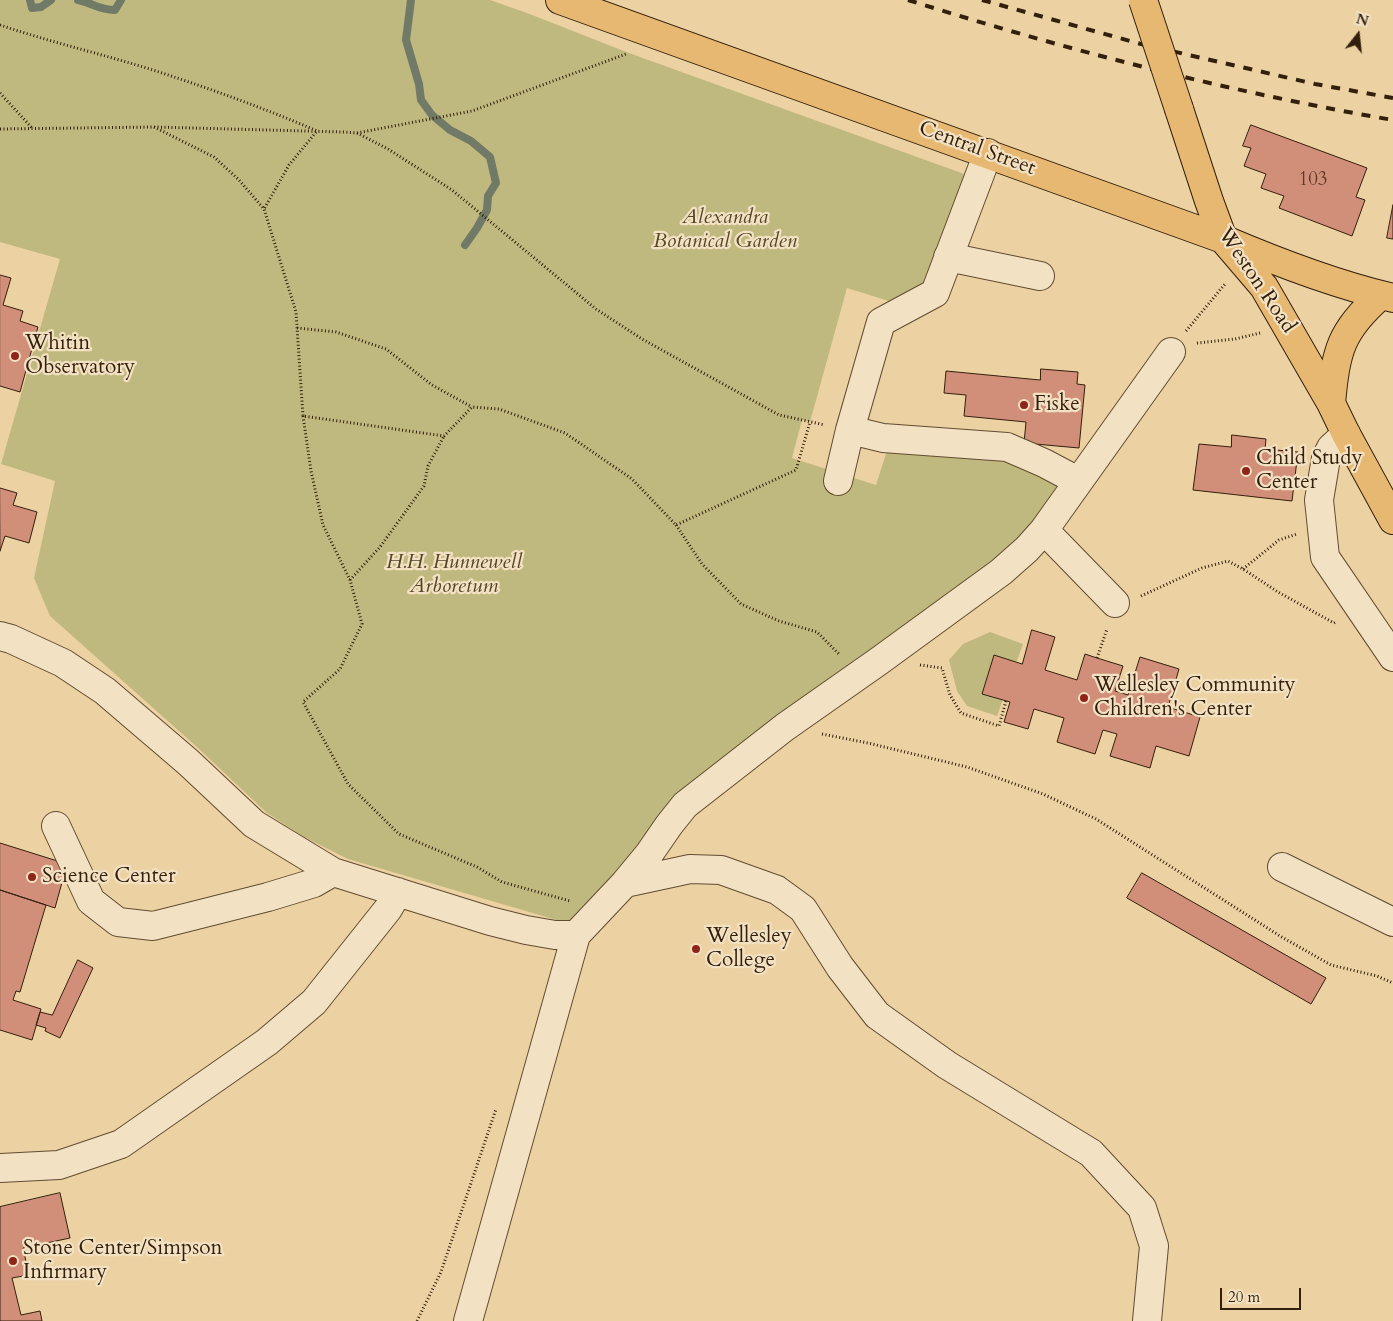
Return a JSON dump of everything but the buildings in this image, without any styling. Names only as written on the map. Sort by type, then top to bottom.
[{"type":"main road","name":"Central Street","points":[[560,0],[988,153],[1223,239],[1326,280],[1387,297]]},
{"type":"main road","name":"Weston Road","points":[[1144,0],[1206,194],[1223,239],[1264,287],[1332,403],[1346,434],[1393,520]]},
{"type":"main road","points":[[1332,403],[1334,370],[1343,340],[1363,311],[1387,297]]},
{"type":"lane","points":[[838,480],[850,430],[881,322],[935,293],[988,153]]},
{"type":"lane","points":[[948,257],[1040,276]]},
{"type":"lane","points":[[468,1321],[576,935],[625,883],[685,805],[785,727],[1001,572],[1027,549],[1048,523],[1174,349]]},
{"type":"lane","points":[[850,430],[883,438],[1007,447],[1044,463],[1078,481]]},
{"type":"lane","points":[[1346,434],[1331,448],[1326,458],[1319,500],[1325,557],[1393,657]]},
{"type":"lane","points":[[1044,463],[1048,523],[1116,604]]},
{"type":"lane","points":[[0,636],[11,639],[63,664],[106,692],[188,762],[254,824],[333,872],[526,930],[555,935],[576,935]]},
{"type":"lane","points":[[56,826],[91,902],[118,922],[153,926],[314,884],[333,872]]},
{"type":"lane","points":[[1282,867],[1393,922]]},
{"type":"lane","points":[[625,883],[690,869],[720,870],[776,890],[803,909],[840,967],[878,1015],[946,1065],[1091,1153],[1142,1208],[1154,1246],[1147,1321]]},
{"type":"lane","points":[[0,1168],[59,1165],[122,1144],[267,1042],[314,1002],[388,909],[398,892]]},
{"type":"path","points":[[0,25],[35,37],[153,70],[283,116],[317,131]]},
{"type":"path","points":[[0,129],[154,127],[317,131],[357,134],[472,111],[629,53]]},
{"type":"path","points":[[0,93],[33,128]]},
{"type":"path","points":[[154,127],[214,158],[239,180],[264,209],[296,312],[302,416],[311,471],[323,525],[350,580],[362,624],[340,669],[303,702],[348,784],[399,834],[477,867],[502,882],[600,910]]},
{"type":"path","points":[[264,209],[289,165],[317,131]]},
{"type":"path","points":[[357,134],[388,149],[452,190],[596,309],[642,339],[779,415],[850,430]]},
{"type":"path","points":[[1174,349],[1197,316],[1225,284]]},
{"type":"path","points":[[297,328],[336,332],[386,349],[432,385],[472,407],[499,409],[565,433],[632,479],[676,525],[702,564],[741,604],[779,621],[817,632],[869,668],[942,668],[950,695],[961,713],[999,726],[1006,700]]},
{"type":"path","points":[[1174,349],[1254,336],[1267,330]]},
{"type":"path","points":[[350,580],[380,547],[424,486],[428,466],[444,436],[472,407]]},
{"type":"path","points":[[302,416],[444,436]]},
{"type":"path","points":[[676,525],[796,470],[810,422]]},
{"type":"path","points":[[1243,569],[1279,540]]},
{"type":"path","points":[[1097,658],[1116,604],[1128,602],[1202,568],[1228,561],[1278,592],[1334,623],[1360,608]]},
{"type":"path","points":[[785,727],[868,743],[967,767],[1043,794],[1096,819],[1280,936],[1331,965],[1377,976],[1393,983]]},
{"type":"path","points":[[417,1321],[441,1272],[498,1104]]},
{"type":"green space","name":"H.H. Hunnewell Arboretum","points":[[0,0],[490,0],[629,53],[978,179],[935,293],[908,307],[847,288],[810,422],[802,420],[792,458],[876,485],[891,438],[963,443],[1073,488],[1044,530],[685,805],[584,928],[348,859],[304,837],[267,813],[198,748],[50,616],[34,578],[55,481],[1,464],[60,259],[0,242]]},
{"type":"green space","points":[[990,632],[1023,644],[997,716],[967,706],[957,691],[949,660],[963,644]]},
{"type":"waterway","points":[[30,0],[32,8],[41,7],[51,0]]},
{"type":"waterway","points":[[78,0],[104,9],[115,10],[121,0]]},
{"type":"waterway","points":[[411,0],[406,40],[419,84],[421,100],[432,115],[450,130],[471,141],[490,157],[496,183],[488,196],[487,210],[465,245]]},
{"type":"railway","points":[[908,0],[1088,53],[1209,83],[1393,120]]},
{"type":"railway","points":[[982,0],[1141,44],[1315,84],[1393,98]]},
{"type":"place","name":"Whitin Observatory","points":[[15,356]]},
{"type":"place","name":"Fiske","points":[[1024,405]]},
{"type":"place","name":"Child Study Center","points":[[1246,471]]},
{"type":"place","name":"Wellesley Community Children's Center","points":[[1084,698]]},
{"type":"place","name":"Science Center","points":[[32,877]]},
{"type":"place","name":"Wellesley College","points":[[696,949]]},
{"type":"place","name":"Stone Center/Simpson Infirmary","points":[[13,1261]]},
{"type":"park label","name":"Alexandra Botanical Garden","points":[[725,230]]}]
